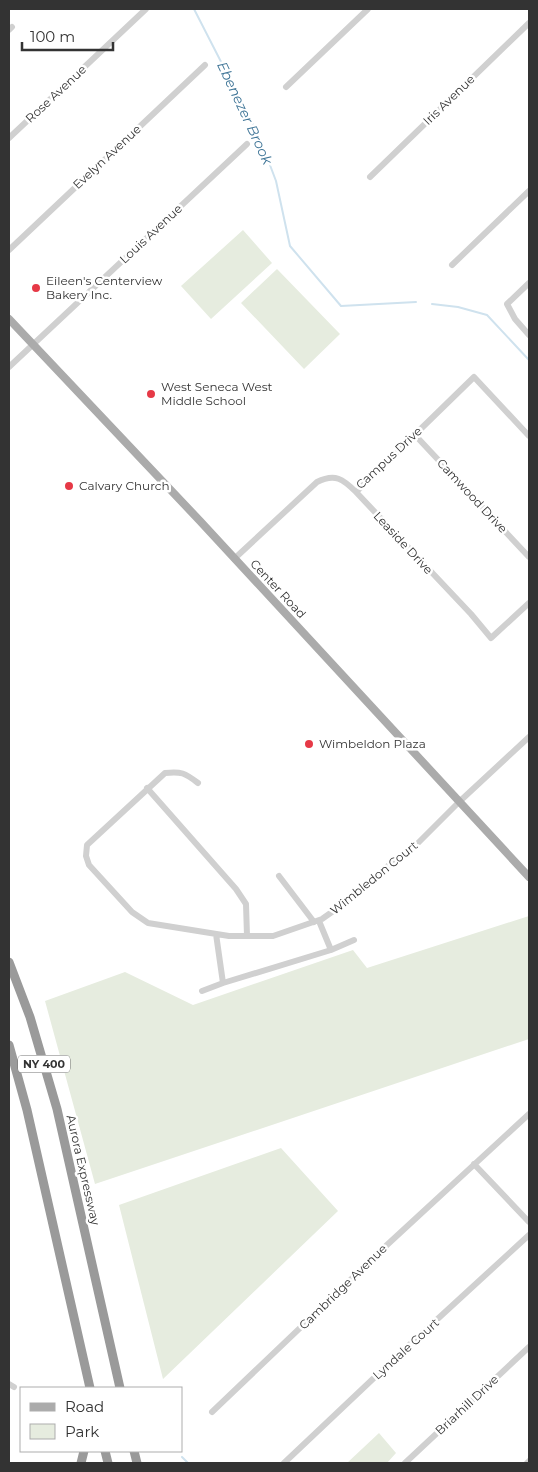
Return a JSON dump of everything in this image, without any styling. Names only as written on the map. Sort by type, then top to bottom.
[{"type":"highway","name":"Aurora Expressway","points":[[9,962],[27,1008],[57,1109],[120,1387]]},
{"type":"highway","name":"NY 400","points":[[9,1045],[27,1110],[90,1387]]},
{"type":"highway","points":[[82,1352],[86,1387]]},
{"type":"main road","name":"Center Road","points":[[9,319],[529,877]]},
{"type":"street","name":"Rose Avenue","points":[[9,138],[146,9]]},
{"type":"street","points":[[286,87],[368,9]]},
{"type":"street","name":"Iris Avenue","points":[[370,176],[529,24]]},
{"type":"street","name":"Evelyn Avenue","points":[[9,250],[205,65]]},
{"type":"street","name":"Louis Avenue","points":[[9,367],[247,144]]},
{"type":"street","points":[[452,265],[529,191]]},
{"type":"street","points":[[529,283],[507,304],[515,319],[529,335]]},
{"type":"street","name":"Campus Drive","points":[[234,559],[317,482],[330,477],[336,478],[347,483],[356,492],[474,377],[529,436]]},
{"type":"street","name":"Camwood Drive","points":[[415,435],[529,557]]},
{"type":"street","name":"Leaside Drive","points":[[356,492],[491,638],[529,603]]},
{"type":"street","name":"Wimbledon Court","points":[[198,783],[186,773],[175,771],[165,773],[87,845],[86,856],[89,865],[132,912],[148,923],[216,934],[273,936],[316,921],[356,895],[388,866],[412,849],[529,737]]},
{"type":"street","points":[[147,788],[236,888],[246,904],[247,936]]},
{"type":"street","points":[[278,876],[316,921],[331,950]]},
{"type":"street","points":[[216,934],[223,983]]},
{"type":"street","points":[[202,991],[331,950],[354,940]]},
{"type":"street","name":"Cambridge Avenue","points":[[212,1412],[529,1114]]},
{"type":"street","points":[[474,1164],[529,1222]]},
{"type":"street","name":"Lyndale Court","points":[[284,1463],[529,1235]]},
{"type":"street","name":"Briarhill Drive","points":[[405,1463],[529,1347]]},
{"type":"green space","points":[[243,230],[272,263],[211,319],[181,286]]},
{"type":"green space","points":[[277,269],[340,334],[304,369],[241,303]]},
{"type":"green space","points":[[529,916],[529,1039],[95,1184],[45,1001],[125,972],[193,1005],[353,950],[367,968]]},
{"type":"green space","points":[[281,1148],[338,1211],[163,1379],[119,1205]]},
{"type":"green space","points":[[379,1433],[396,1453],[387,1463],[347,1463]]},
{"type":"waterway","name":"Ebenezer Brook","points":[[194,9],[259,136],[276,181],[290,246],[341,306],[416,302]]},
{"type":"waterway","name":"Ebenezer Brook","points":[[432,304],[458,307],[487,315],[529,360]]},
{"type":"waterway","points":[[182,1457],[188,1463]]},
{"type":"place","name":"Eileen's Centerview Bakery Inc.","points":[[36,288]]},
{"type":"place","name":"West Seneca West Middle School","points":[[151,394]]},
{"type":"place","name":"Calvary Church","points":[[69,486]]},
{"type":"place","name":"Wimbeldon Plaza","points":[[309,744]]}]
